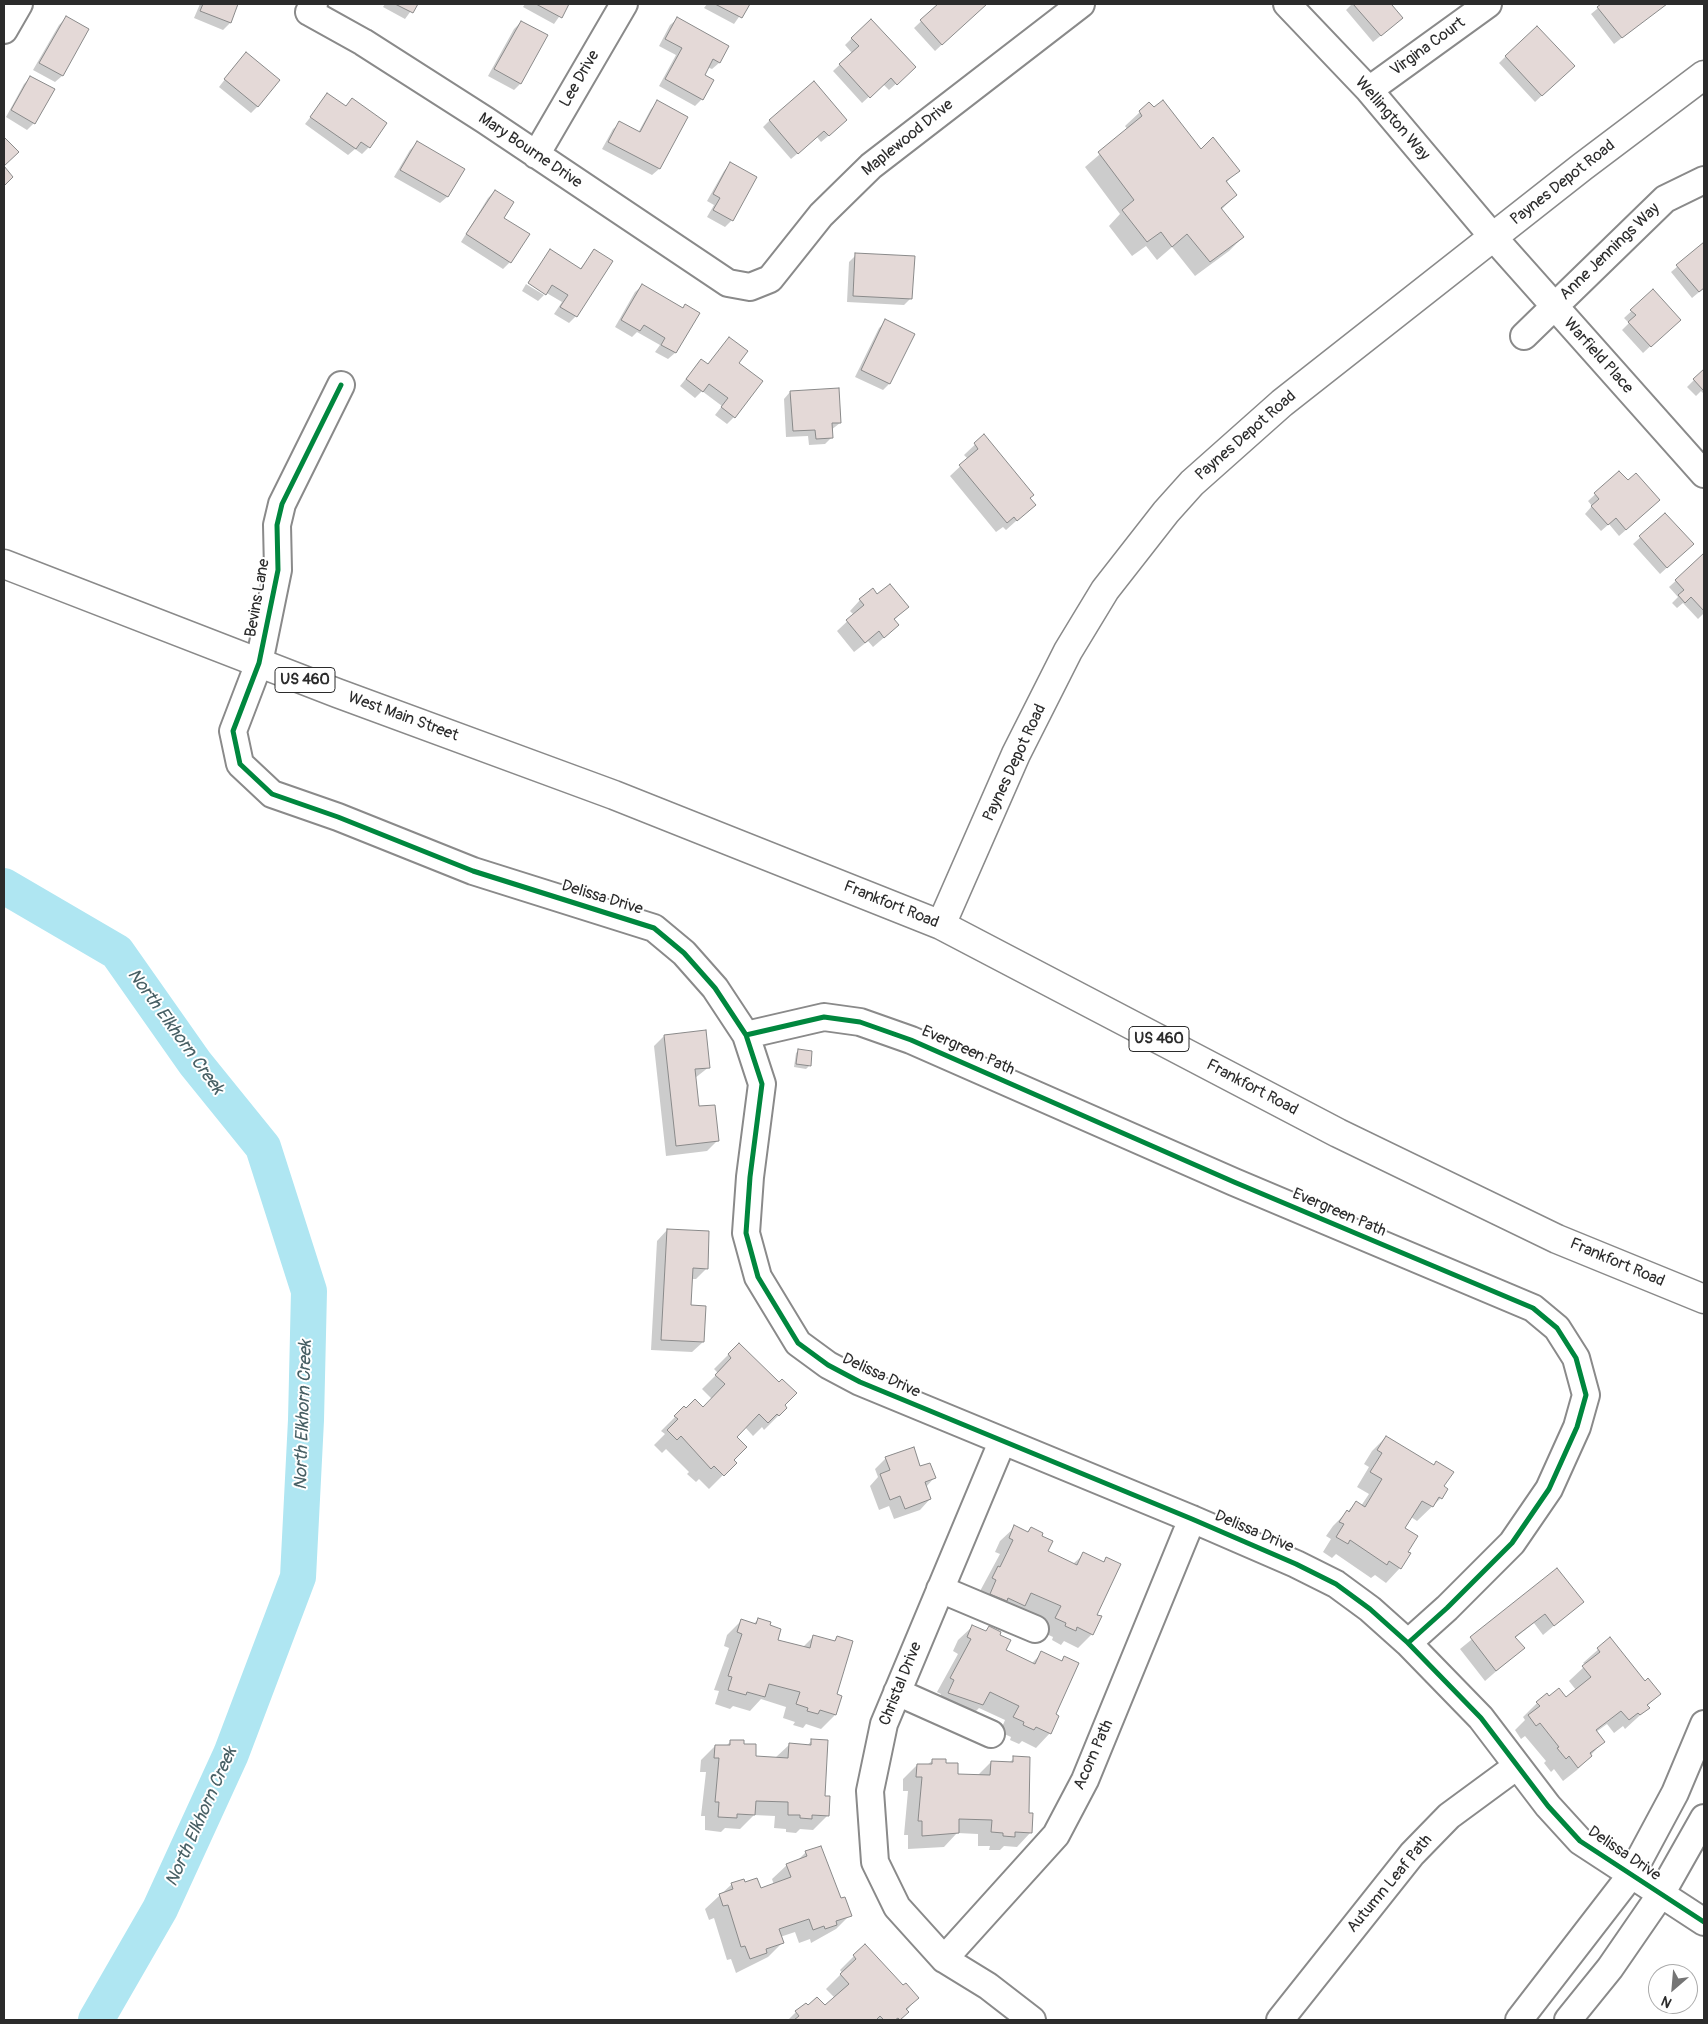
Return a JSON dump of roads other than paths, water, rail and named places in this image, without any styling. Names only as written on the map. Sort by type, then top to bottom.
[{"type":"main road","name":"Paynes Depot Road","points":[[942,925],[1016,754],[1068,651],[1106,590],[1166,512],[1192,482],[1282,403],[1704,75]]},
{"type":"main road","name":"West Main Street","points":[[4,564],[259,663],[608,793]]},
{"type":"main road","name":"Frankfort Road","points":[[608,793],[942,925],[1338,1133],[1557,1238],[1704,1299]]},
{"type":"street","points":[[4,30],[19,4]]},
{"type":"street","name":"Lee Drive","points":[[536,155],[624,4]]},
{"type":"street","name":"Maplewood Drive","points":[[750,287],[770,279],[821,215],[871,166],[1082,4]]},
{"type":"street","name":"Wellington Way","points":[[1287,4],[1369,90],[1493,238]]},
{"type":"street","name":"Virgina Court","points":[[1369,90],[1488,4]]},
{"type":"street","name":"Mary Bourne Drive","points":[[311,8],[728,283],[750,287]]},
{"type":"street","name":"Anne Jennings Way","points":[[1524,336],[1665,199],[1704,180]]},
{"type":"street","name":"Warfield Place","points":[[1493,238],[1704,474]]},
{"type":"street","name":"Bevins Lane","points":[[240,764],[233,731],[259,663],[278,570],[277,525],[282,504],[340,385]]},
{"type":"street","name":"Delissa Drive","points":[[240,764],[272,794],[338,816],[473,871],[654,928],[684,953],[716,988],[746,1035],[762,1084],[750,1178],[746,1233],[758,1277],[798,1343],[828,1364],[860,1382],[1296,1564],[1336,1584],[1370,1609],[1408,1643],[1482,1718],[1548,1806],[1580,1841],[1704,1922]]},
{"type":"street","name":"Evergreen Path","points":[[746,1035],[824,1017],[860,1022],[911,1040],[1234,1182],[1533,1308],[1557,1328],[1576,1358],[1586,1395],[1577,1427],[1549,1489],[1512,1543],[1408,1643]]},
{"type":"street","name":"Christal Drive","points":[[1002,1442],[884,1724],[870,1791],[874,1862],[897,1907],[944,1959],[988,1986],[1032,2020]]},
{"type":"street","name":"Acorn Path","points":[[944,1959],[1056,1835],[1085,1780],[1192,1520]]},
{"type":"street","points":[[940,1589],[1035,1629]]},
{"type":"street","points":[[897,1692],[992,1734]]},
{"type":"street","points":[[1518,2020],[1631,1875],[1674,1793],[1704,1724]]},
{"type":"street","name":"Autumn Leaf Path","points":[[1280,2020],[1412,1854],[1448,1816],[1517,1766]]},
{"type":"street","points":[[1568,2020],[1610,1968],[1661,1894],[1704,1818]]},
{"type":"waterway","name":"North Elkhorn Creek","points":[[4,886],[117,952],[195,1063],[263,1147],[309,1291],[306,1420],[298,1577],[231,1754],[160,1909],[96,2020]]}]
